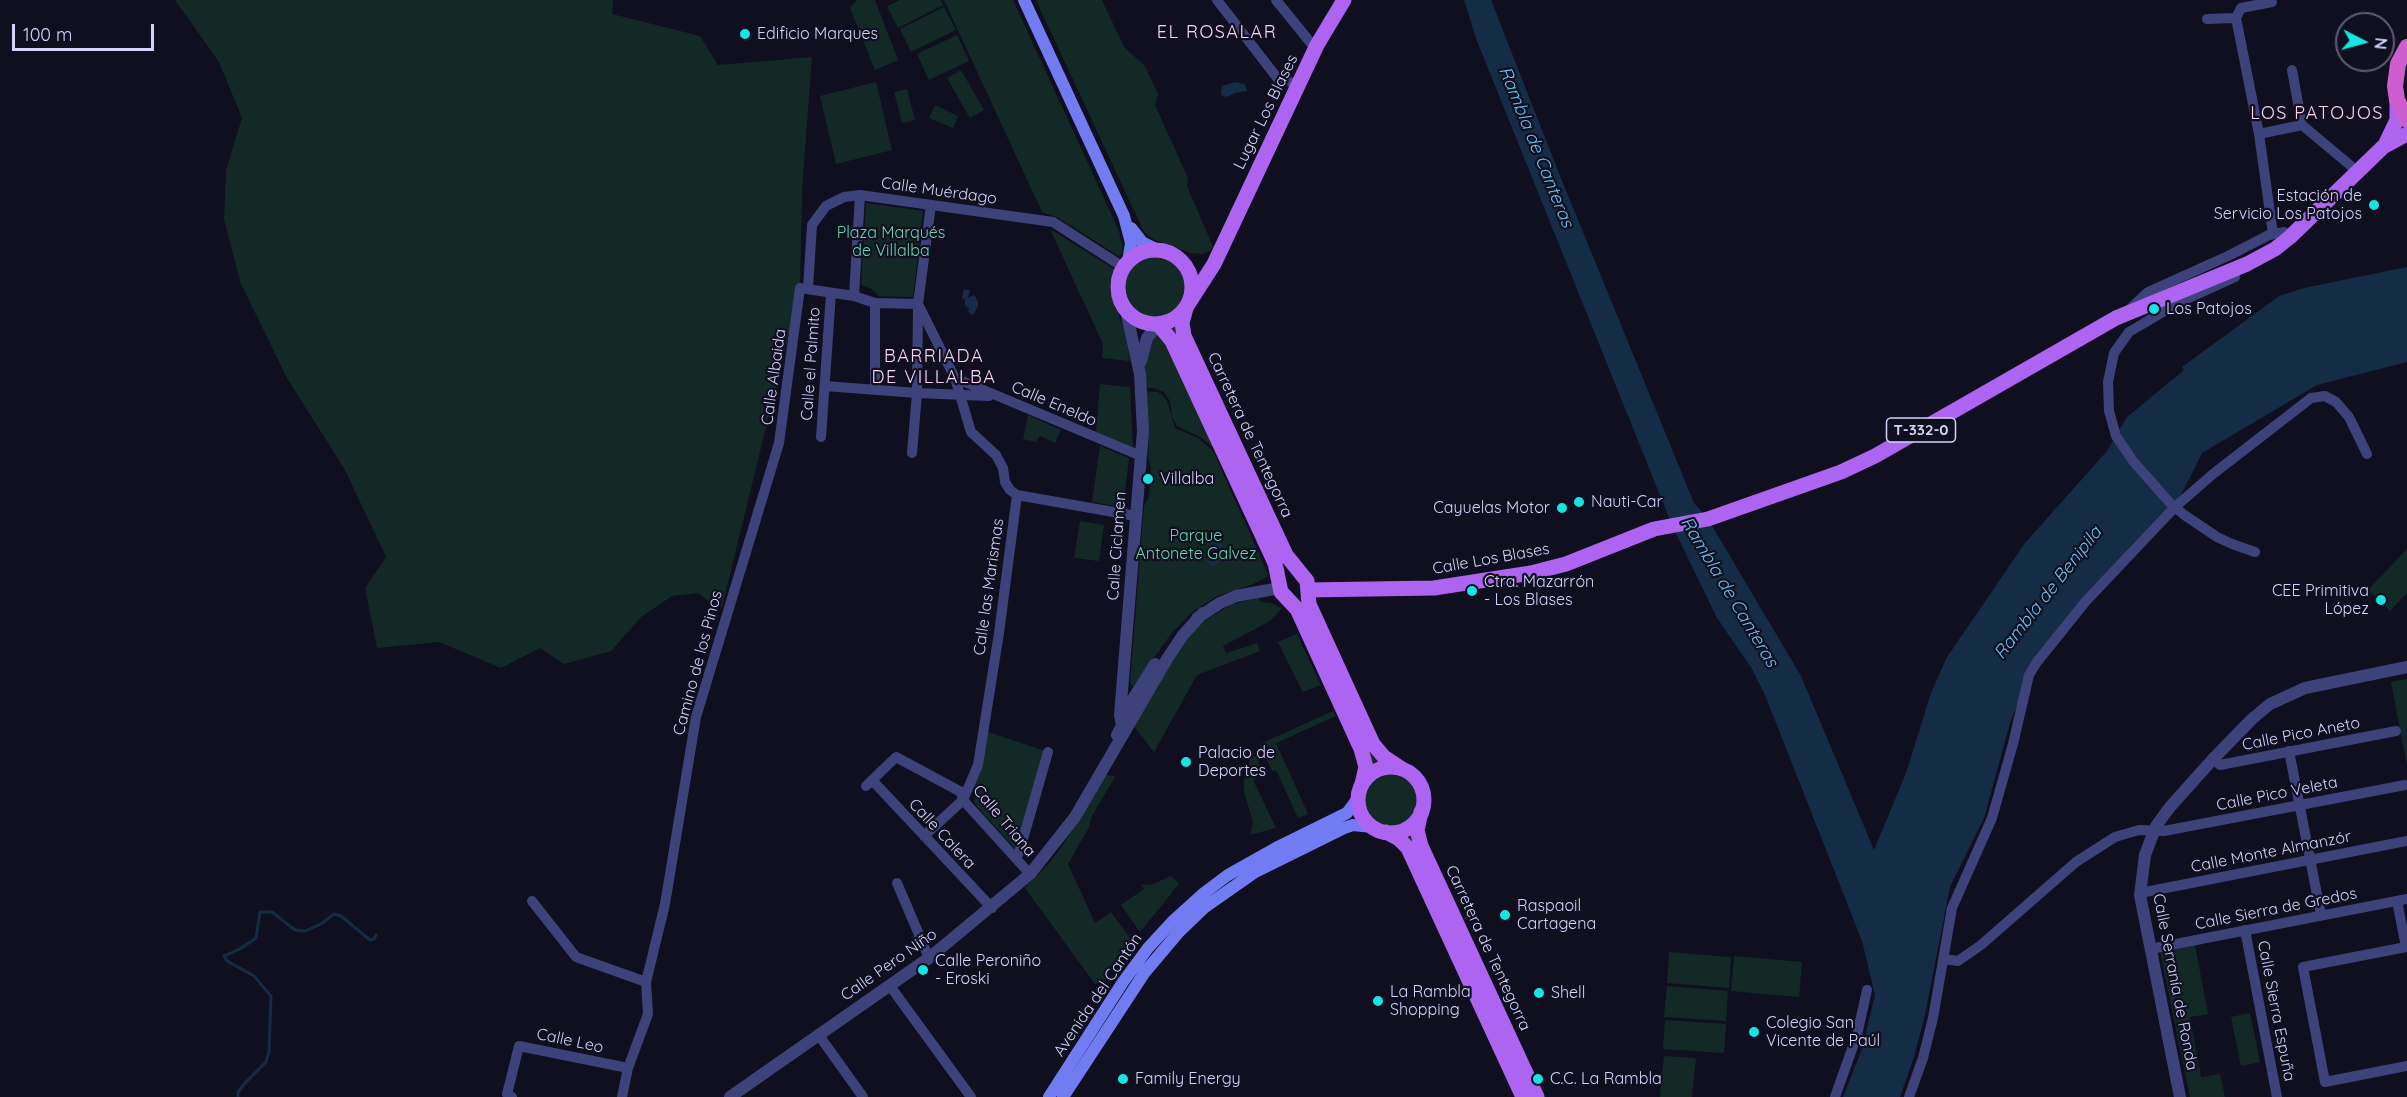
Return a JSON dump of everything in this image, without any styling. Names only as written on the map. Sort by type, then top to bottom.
[{"type":"highway","points":[[2407,47],[2396,71],[2397,100],[2407,120]]},
{"type":"main road","points":[[1024,0],[1124,216],[1138,239],[1158,250],[1170,253],[1181,260],[1188,270],[1192,282],[1192,294],[1187,307],[1174,319],[1158,324],[1142,322],[1126,311],[1121,301],[1118,290],[1119,278],[1126,264],[1131,243],[1124,216]]},
{"type":"main road","name":"Lugar Los Blases","points":[[1187,307],[1200,290],[1317,45],[1344,0]]},
{"type":"main road","name":"T-332-0","points":[[2383,147],[2397,120],[2397,100]]},
{"type":"main road","name":"T-332-0","points":[[2122,315],[2247,264],[2275,249],[2383,147],[2407,134]]},
{"type":"main road","name":"T-332-0","points":[[2122,315],[2243,256],[2279,233],[2302,224]]},
{"type":"main road","name":"Lugar Los Blases","points":[[1181,260],[1208,261],[1217,255],[1224,242]]},
{"type":"main road","points":[[1126,264],[1142,252],[1158,250]]},
{"type":"main road","name":"Carretera de Tentegorra","points":[[1187,307],[1182,323],[1184,336],[1286,555],[1301,573]]},
{"type":"main road","name":"Calle Los Blases","points":[[1308,590],[1434,588],[1479,583],[1566,564],[1654,529],[1708,519],[1741,508],[1840,472],[1875,456],[2122,315]]},
{"type":"main road","name":"Carretera de Tentegorra","points":[[1158,324],[1170,337],[1190,378],[1275,563],[1283,590],[1297,609],[1361,749],[1366,767],[1360,791]]},
{"type":"main road","points":[[1308,590],[1301,598],[1283,590],[1282,578],[1289,572],[1301,573],[1307,581],[1308,590],[1309,604],[1373,744],[1384,757],[1413,776],[1419,783],[1423,796],[1421,812],[1407,829],[1398,832],[1379,830],[1360,813],[1360,791],[1370,774],[1379,769],[1392,767],[1402,769]]},
{"type":"main road","name":"Avenida del Cantón","points":[[1049,1097],[1123,982],[1148,948],[1172,922],[1228,874],[1347,813],[1360,791]]},
{"type":"main road","name":"Carretera de Tentegorra","points":[[1421,812],[1417,830],[1421,846],[1537,1097]]},
{"type":"main road","name":"Avenida del Cantón","points":[[1063,1097],[1145,972],[1178,933],[1205,907],[1255,872],[1344,828],[1353,825],[1379,830]]},
{"type":"main road","name":"Carretera de Tentegorra","points":[[1379,830],[1399,838],[1408,848],[1523,1097]]},
{"type":"street","points":[[1216,0],[1278,79],[1299,84]]},
{"type":"street","points":[[1276,0],[1310,42],[1317,45]]},
{"type":"street","points":[[2272,2],[2241,8],[2236,18],[2279,233]]},
{"type":"street","points":[[2207,19],[2236,18]]},
{"type":"street","points":[[2292,70],[2302,125],[2357,171]]},
{"type":"street","points":[[2259,134],[2302,125]]},
{"type":"street","points":[[854,296],[860,195]]},
{"type":"street","name":"Calle Muérdago","points":[[804,288],[812,225],[826,206],[844,197],[860,195],[1053,222],[1126,264]]},
{"type":"street","points":[[912,453],[917,393],[918,304],[931,205]]},
{"type":"street","points":[[2255,552],[2217,537],[2175,507],[2144,475],[2116,436],[2109,411],[2108,382],[2114,353],[2129,332],[2178,303],[2260,265],[2289,248],[2302,224]]},
{"type":"street","points":[[804,288],[854,296],[875,303],[918,304]]},
{"type":"street","name":"Calle Albaida","points":[[771,469],[779,443],[804,288]]},
{"type":"street","name":"Calle el Palmito","points":[[821,437],[831,293]]},
{"type":"street","points":[[875,303],[875,390]]},
{"type":"street","points":[[918,304],[955,378],[971,432],[996,455],[1010,490],[1017,495],[1136,516]]},
{"type":"street","name":"Calle Ciclamen","points":[[1120,719],[1143,431],[1140,374],[1126,311]]},
{"type":"street","points":[[2122,315],[2129,332]]},
{"type":"street","name":"Calle Ciclamen","points":[[1140,374],[1144,344],[1158,324]]},
{"type":"street","name":"Calle Eneldo","points":[[955,378],[1141,456]]},
{"type":"street","points":[[825,386],[999,396]]},
{"type":"street","points":[[1909,1097],[1923,1058],[1944,959],[1952,908],[1992,818],[2029,675],[2037,662],[2086,601],[2175,507],[2304,402],[2318,396],[2331,398],[2345,412],[2367,454]]},
{"type":"street","name":"Camino de los Pinos","points":[[622,1097],[628,1068],[648,1014],[646,982],[665,904],[696,717],[771,469]]},
{"type":"street","name":"Calle las Marismas","points":[[963,800],[975,776],[981,750],[1017,495]]},
{"type":"street","name":"Calle Pero Niño","points":[[1055,844],[1120,719],[1174,637],[1203,613],[1236,596],[1283,590]]},
{"type":"street","name":"Calle Pero Niño","points":[[730,1097],[929,958],[992,908],[1030,874],[1075,817],[1167,658],[1183,635],[1203,613]]},
{"type":"street","name":"Calle Serranía de Ronda","points":[[2180,1097],[2140,893],[2144,861],[2154,831],[2170,807],[2258,714],[2290,694],[2321,684],[2407,667]]},
{"type":"street","points":[[1123,685],[1129,691],[1139,689]]},
{"type":"street","points":[[1099,777],[1101,765],[1122,726],[1120,719]]},
{"type":"street","name":"Calle Pico Aneto","points":[[2214,759],[2220,765],[2396,731]]},
{"type":"street","points":[[2289,751],[2321,915]]},
{"type":"street","points":[[1015,857],[1019,853],[1048,752]]},
{"type":"street","name":"Calle Triana","points":[[869,783],[896,757],[961,792],[963,800],[1030,874]]},
{"type":"street","name":"Calle Calera","points":[[869,783],[924,836],[992,908]]},
{"type":"street","name":"Calle Pico Veleta","points":[[1944,959],[1958,961],[1981,945],[2076,862],[2101,844],[2130,832],[2164,831],[2405,785]]},
{"type":"street","points":[[924,836],[963,800]]},
{"type":"street","name":"Calle Monte Almanzór","points":[[2140,893],[2407,842]]},
{"type":"street","points":[[897,883],[929,958]]},
{"type":"street","points":[[2402,900],[2406,947],[2304,967],[2325,1082],[2407,1066]]},
{"type":"street","name":"Calle Sierra de Gredos","points":[[2150,949],[2402,900]]},
{"type":"street","points":[[532,901],[576,957],[646,982]]},
{"type":"street","name":"Calle Sierra Espuña","points":[[2245,930],[2277,1097]]},
{"type":"street","points":[[890,986],[971,1097]]},
{"type":"street","points":[[1835,1097],[1857,1035],[1868,990]]},
{"type":"street","points":[[818,1034],[863,1097]]},
{"type":"street","name":"Calle Leo","points":[[509,1096],[519,1046],[628,1068]]},
{"type":"green space","points":[[175,0],[613,0],[612,14],[700,36],[718,65],[812,57],[802,189],[800,288],[722,607],[715,606],[698,593],[672,596],[641,617],[611,651],[564,664],[540,648],[501,668],[439,642],[377,648],[365,588],[386,557],[345,470],[287,378],[241,284],[224,220],[226,170],[242,118],[219,62]]},
{"type":"green space","points":[[857,0],[875,0],[898,60],[875,70],[850,8]]},
{"type":"green space","points":[[900,0],[941,0],[943,5],[898,28],[887,6]]},
{"type":"green space","points":[[944,0],[1013,0],[1119,231],[1123,250],[1120,257],[1059,218],[1042,212]]},
{"type":"green space","points":[[1036,0],[1102,0],[1124,47],[1145,66],[1158,94],[1155,105],[1188,178],[1187,186],[1213,247],[1210,251],[1202,254],[1191,253],[1155,240],[1144,232]]},
{"type":"green space","points":[[944,7],[956,30],[911,52],[900,29]]},
{"type":"green space","points":[[957,35],[969,61],[929,80],[917,54]]},
{"type":"green space","points":[[961,70],[984,110],[970,118],[947,78]]},
{"type":"green space","points":[[876,82],[892,150],[836,164],[820,96]]},
{"type":"green space","points":[[907,89],[915,120],[902,123],[894,92]]},
{"type":"green space","points":[[935,105],[958,116],[953,128],[929,118]]},
{"type":"green space","name":"Plaza Marqués de Villalba","points":[[866,203],[923,211],[913,297],[879,296],[872,289],[861,285]]},
{"type":"green space","points":[[1050,229],[1114,269],[1110,290],[1126,336],[1130,361],[1102,358],[1103,344]]},
{"type":"green space","points":[[1147,250],[1162,250],[1174,255],[1185,265],[1191,276],[1192,289],[1184,314],[1216,450],[1202,438],[1177,426],[1172,417],[1170,401],[1164,392],[1154,388],[1140,388],[1151,324],[1137,320],[1130,314],[1121,301],[1118,284],[1123,267],[1132,258]]},
{"type":"green space","points":[[1100,384],[1130,387],[1133,448],[1096,432]]},
{"type":"green space","name":"Parque Antonete Galvez","points":[[1141,391],[1158,392],[1163,396],[1167,401],[1175,428],[1198,438],[1213,451],[1268,574],[1267,577],[1251,585],[1217,596],[1191,613],[1171,634],[1133,687],[1130,683],[1144,506],[1149,497],[1151,468],[1148,457],[1149,432]]},
{"type":"green space","points":[[1028,415],[1061,430],[1055,443],[1040,436],[1036,442],[1023,439]]},
{"type":"green space","points":[[1100,446],[1129,458],[1123,507],[1092,502]]},
{"type":"green space","points":[[1080,521],[1104,525],[1099,561],[1074,558]]},
{"type":"green space","points":[[2407,549],[2407,593],[2390,611],[2368,590]]},
{"type":"green space","points":[[1258,598],[1261,602],[1282,608],[1270,621],[1223,646],[1226,653],[1257,643],[1260,651],[1197,675],[1154,752],[1133,725],[1169,661],[1197,627],[1207,619],[1231,605]]},
{"type":"green space","points":[[1297,634],[1321,685],[1303,692],[1278,642]]},
{"type":"green space","points":[[1338,667],[1373,744],[1415,778],[1423,792],[1423,806],[1417,835],[1408,848],[1370,826],[1361,813],[1358,798],[1362,784]]},
{"type":"green space","points":[[2407,679],[2407,766],[2391,682]]},
{"type":"green space","points":[[1333,711],[1336,716],[1276,743],[1308,814],[1298,818],[1276,770],[1272,771],[1260,744]]},
{"type":"green space","points":[[988,732],[1048,752],[1019,853],[974,803],[974,786]]},
{"type":"green space","points":[[1256,756],[1264,774],[1253,780],[1276,828],[1250,835],[1253,822],[1244,792],[1244,780],[1251,757]]},
{"type":"green space","points":[[1105,774],[1115,777],[1068,864],[1095,923],[1111,912],[1132,941],[1104,980],[1095,984],[1025,888],[1063,845]]},
{"type":"green space","points":[[1171,876],[1179,884],[1140,932],[1121,905],[1144,889],[1141,884],[1151,885]]},
{"type":"green space","points":[[2195,945],[2208,1014],[2190,1017],[2201,1077],[2220,1074],[2225,1097],[2190,1097],[2160,951]]},
{"type":"green space","points":[[1669,952],[1731,957],[1729,988],[1667,983]]},
{"type":"green space","points":[[1734,956],[1802,962],[1799,997],[1731,991]]},
{"type":"green space","points":[[1667,986],[1728,991],[1726,1021],[1664,1017]]},
{"type":"green space","points":[[2250,1013],[2260,1062],[2241,1066],[2231,1017]]},
{"type":"green space","points":[[1665,1020],[1726,1024],[1724,1053],[1663,1049]]},
{"type":"green space","points":[[1664,1056],[1696,1058],[1692,1097],[1660,1097]]},
{"type":"water","points":[[1464,0],[1491,0],[1560,176],[1694,503],[1708,519],[1801,676],[1874,850],[1906,773],[1931,693],[1947,657],[2025,543],[2107,451],[2127,417],[2184,370],[2182,367],[2279,296],[2304,288],[2407,267],[2407,362],[2317,385],[2202,453],[2175,507],[2086,601],[2029,675],[2010,723],[1984,818],[1950,887],[1925,1015],[1900,1097],[1843,1097],[1862,1049],[1875,995],[1862,941],[1765,695],[1752,669],[1717,618],[1672,525],[1477,41]]},
{"type":"water","points":[[1235,82],[1245,84],[1247,91],[1227,97],[1221,95],[1222,86]]},
{"type":"water","points":[[964,289],[970,290],[968,298],[974,295],[978,301],[978,307],[973,315],[968,312],[969,308],[965,306],[965,300],[962,298]]},
{"type":"water","points":[[1211,538],[1222,541],[1224,557],[1213,567],[1208,564]]},
{"type":"waterway","points":[[238,1097],[238,1092],[245,1083],[266,1062],[269,1052],[271,996],[254,976],[227,961],[224,956],[256,938],[260,912],[272,912],[295,930],[305,931],[321,924],[334,914],[341,916],[370,940],[376,935]]},
{"type":"place","name":"Edificio Marques","points":[[745,34]]},
{"type":"place","name":"Estación de Servicio Los Patojos","points":[[2374,205]]},
{"type":"place","name":"Los Patojos","points":[[2154,309]]},
{"type":"place","name":"Villalba","points":[[1148,479]]},
{"type":"place","name":"Nauti-Car","points":[[1579,502]]},
{"type":"place","name":"Cayuelas Motor","points":[[1562,508]]},
{"type":"place","name":"Ctra. Mazarrón - Los Blases","points":[[1472,591]]},
{"type":"place","name":"CEE Primitiva López","points":[[2381,600]]},
{"type":"place","name":"Palacio de Deportes","points":[[1186,762]]},
{"type":"place","name":"Raspaoil Cartagena","points":[[1505,915]]},
{"type":"place","name":"Calle Peroniño - Eroski","points":[[923,970]]},
{"type":"place","name":"Shell","points":[[1539,993]]},
{"type":"place","name":"La Rambla Shopping","points":[[1378,1001]]},
{"type":"place","name":"Colegio San Vicente de Paúl","points":[[1754,1032]]},
{"type":"place","name":"Family Energy","points":[[1123,1079]]},
{"type":"place","name":"C.C. La Rambla","points":[[1538,1079]]},
{"type":"district","name":"EL ROSALAR","points":[[1217,33]]},
{"type":"district","name":"LOS PATOJOS","points":[[2317,114]]},
{"type":"district","name":"BARRIADA DE VILLALBA","points":[[934,367]]},
{"type":"water label","name":"Rambla de Canteras","points":[[1536,147]]},
{"type":"water label","name":"Rambla de Canteras","points":[[1729,592]]},
{"type":"water label","name":"Rambla de Benipila","points":[[2048,593]]}]
